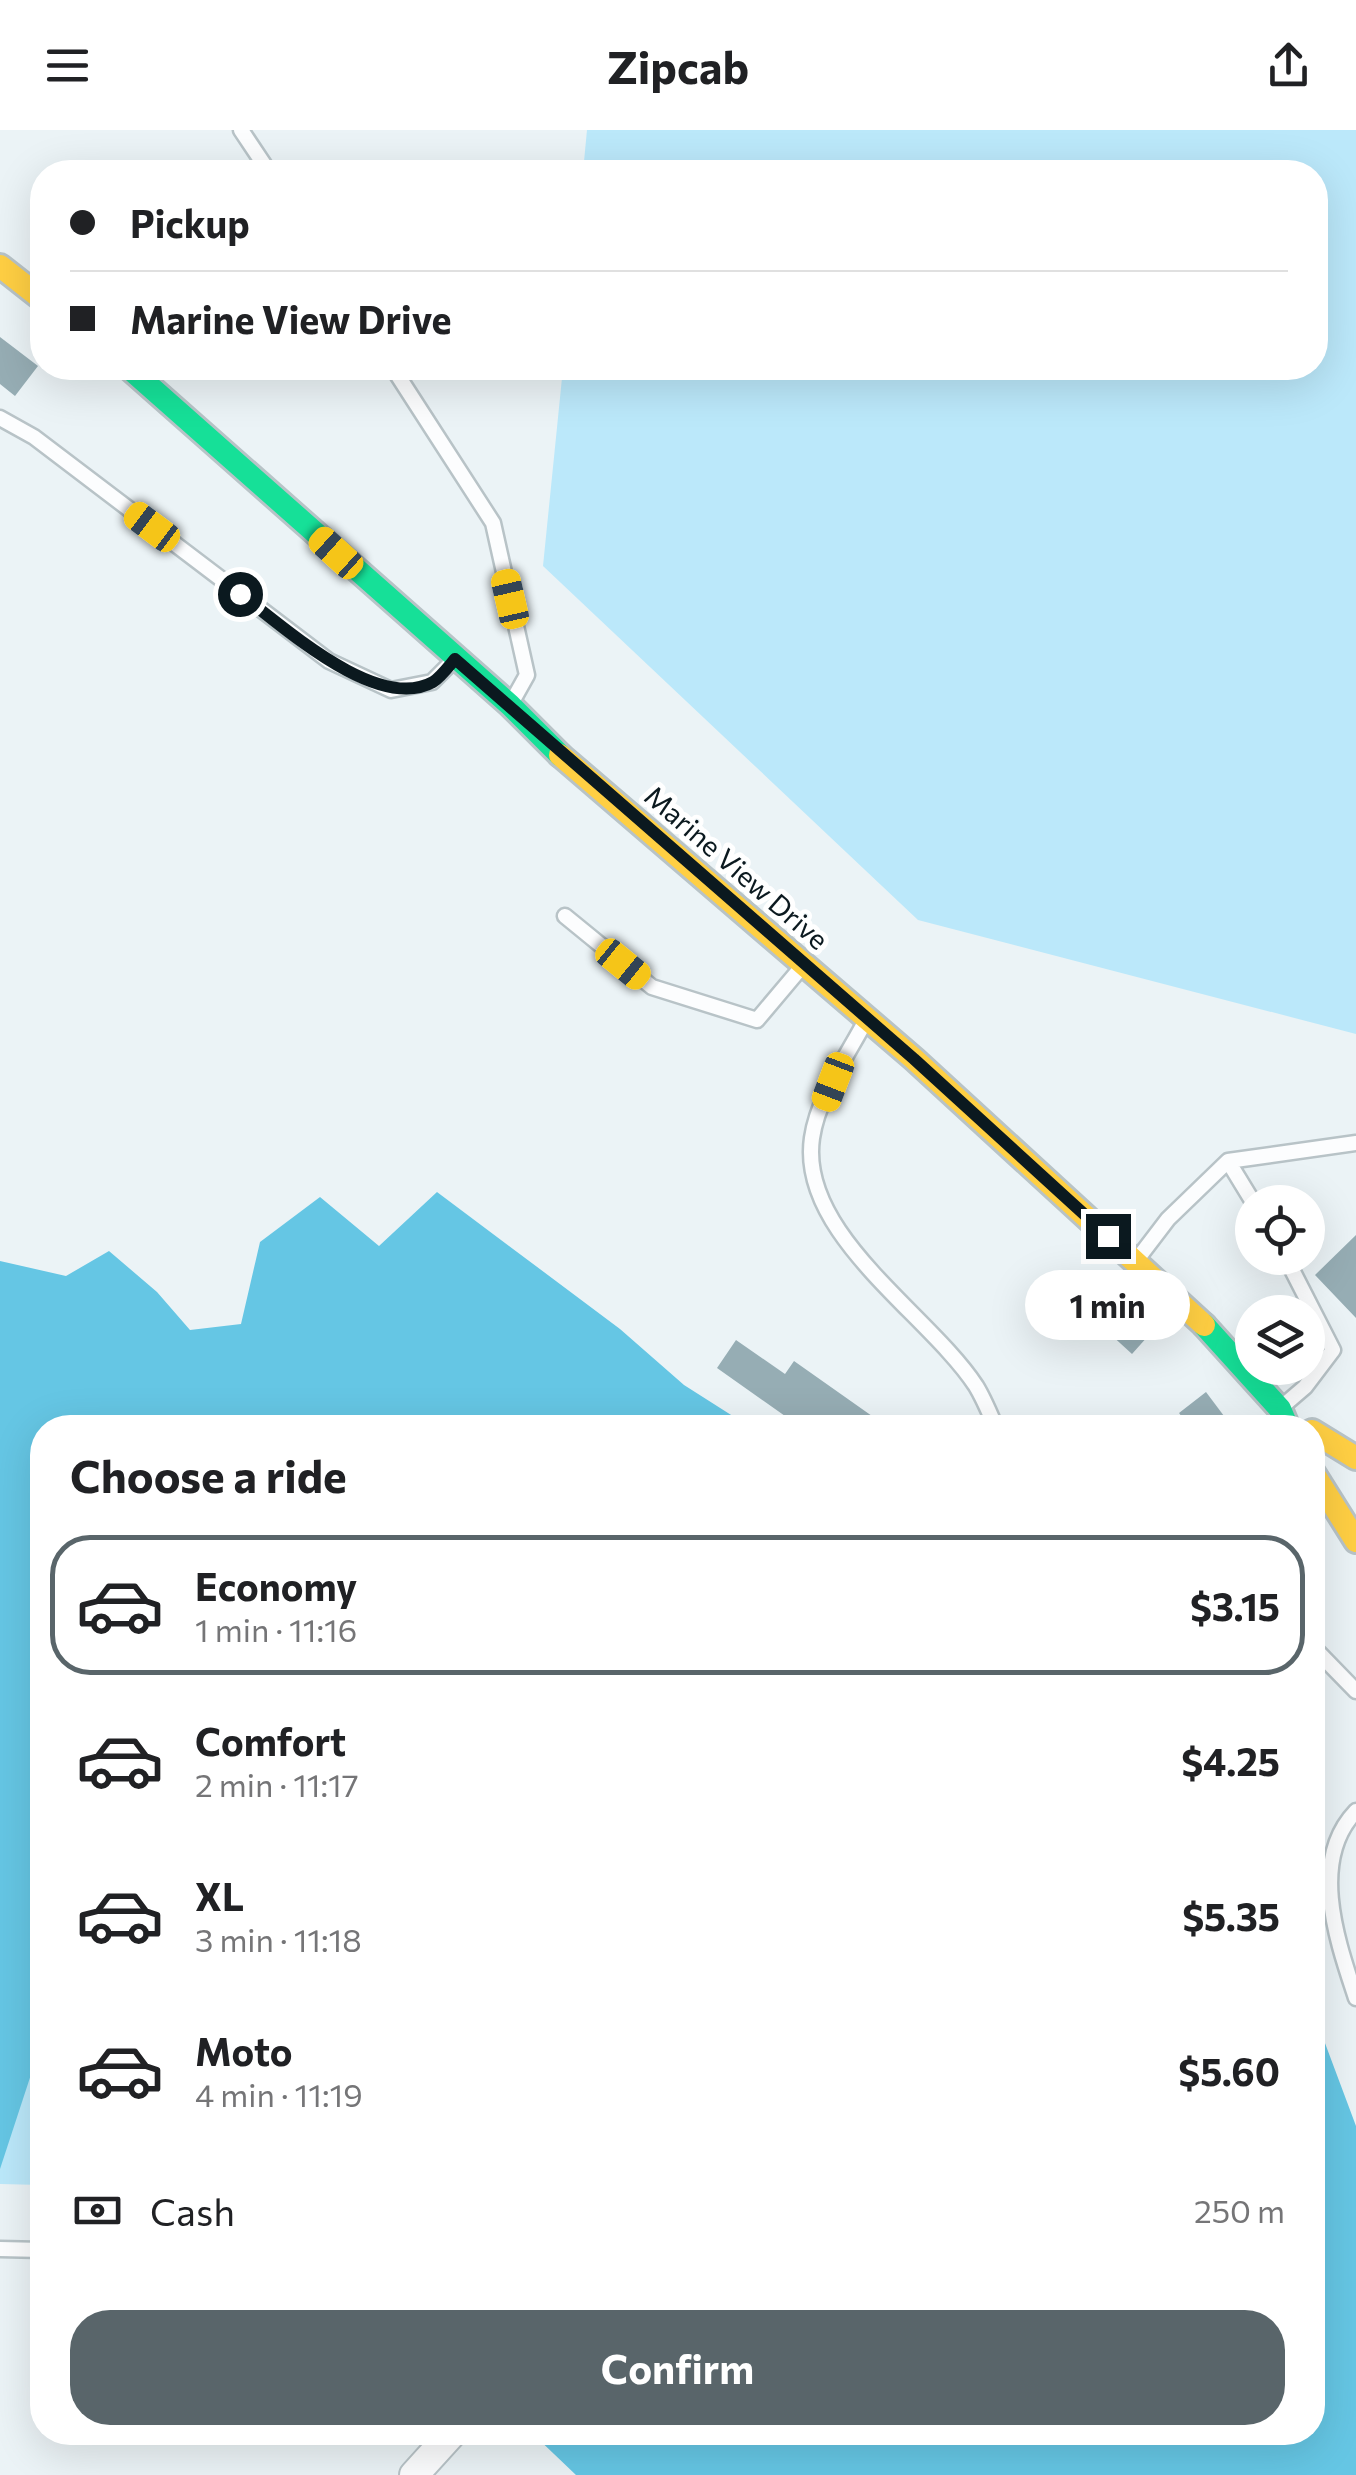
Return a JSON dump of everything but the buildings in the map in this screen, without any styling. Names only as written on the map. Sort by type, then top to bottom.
[{"type":"main road","points":[[0,266],[30,290]]},
{"type":"main road","name":"Marine View Drive","points":[[142,380],[1197,1317],[1281,1415]]},
{"type":"main road","name":"Marine View Drive","points":[[1325,1438],[1356,1458]]},
{"type":"main road","points":[[1325,1468],[1356,1495]]},
{"type":"main road","points":[[1325,1504],[1356,1541]]},
{"type":"street","points":[[421,2473],[443,2445]]},
{"type":"lane","points":[[242,130],[261,160]]},
{"type":"lane","points":[[402,380],[493,524],[527,675],[510,705]]},
{"type":"lane","points":[[0,418],[34,438],[329,661],[392,690],[432,682],[455,659]]},
{"type":"lane","points":[[565,916],[652,988],[757,1020],[804,964]]},
{"type":"lane","points":[[867,1020],[833,1082],[812,1136],[811,1171],[822,1208],[882,1282],[976,1386],[990,1415]]},
{"type":"lane","points":[[1135,1262],[1168,1220],[1228,1161],[1356,1143]]},
{"type":"lane","points":[[1228,1161],[1243,1185]]},
{"type":"lane","points":[[1286,1415],[1333,1350],[1295,1275]]},
{"type":"lane","points":[[1325,1660],[1356,1692]]},
{"type":"lane","points":[[1356,1811],[1336,1842],[1332,1868],[1333,1929],[1356,1998]]},
{"type":"lane","points":[[0,2250],[30,2250]]},
{"type":"shaded area","points":[[587,130],[1356,130],[1356,1034],[918,920],[543,566],[562,380],[1328,380],[1328,160],[584,160]]},
{"type":"shaded area","points":[[0,1891],[30,1896],[30,2185],[0,2184]]},
{"type":"water","points":[[437,1192],[620,1329],[684,1385],[731,1415],[30,1415],[30,2078],[0,2169],[0,1261],[66,1276],[109,1251],[157,1292],[190,1330],[241,1324],[260,1242],[320,1197],[379,1246]]},
{"type":"water","points":[[1325,2043],[1356,2126],[1356,2475],[576,2475],[545,2445],[1325,2445]]},
{"type":"traffic: fast","points":[[143,380],[510,705],[560,755]]},
{"type":"traffic: fast","points":[[1204,1325],[1283,1415]]},
{"type":"traffic: slow","points":[[0,266],[30,290]]},
{"type":"traffic: slow","points":[[560,755],[914,1059],[1204,1325]]},
{"type":"traffic: slow","points":[[1325,1439],[1356,1458]]},
{"type":"traffic: slow","points":[[1325,1492],[1356,1541]]},
{"type":"route","points":[[240,594],[329,661],[392,690],[432,682],[455,659],[510,705],[549,745],[914,1059],[1108,1236]]}]
